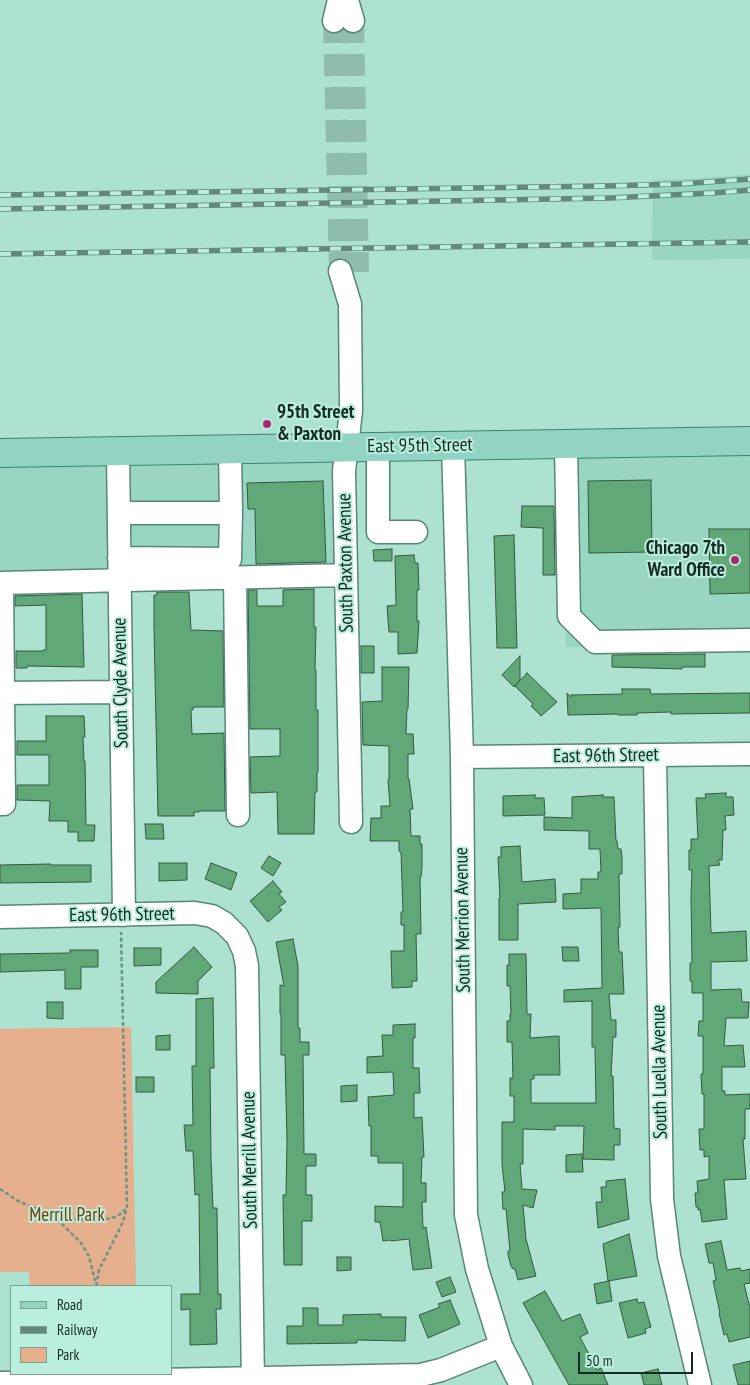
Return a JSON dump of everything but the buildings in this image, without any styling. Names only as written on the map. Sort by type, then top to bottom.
[{"type":"main road","name":"East 95th Street","points":[[0,453],[750,440]]},
{"type":"street","name":"South Paxton Avenue","points":[[349,272],[351,411],[344,471],[351,822]]},
{"type":"street","points":[[566,444],[569,616],[595,642],[750,640]]},
{"type":"street","name":"South Merrion Avenue","points":[[453,445],[462,757],[466,1215],[477,1269],[501,1346],[521,1385]]},
{"type":"street","points":[[378,447],[378,532],[416,532]]},
{"type":"street","points":[[120,558],[230,559],[230,449]]},
{"type":"street","name":"South Clyde Avenue","points":[[118,451],[123,920]]},
{"type":"street","points":[[119,514],[231,513]]},
{"type":"street","points":[[0,804],[4,804],[1,583],[346,575]]},
{"type":"street","points":[[235,578],[238,815]]},
{"type":"street","points":[[2,693],[121,692]]},
{"type":"street","name":"East 96th Street","points":[[462,757],[750,754]]},
{"type":"street","name":"South Luella Avenue","points":[[655,756],[662,1199],[669,1256],[700,1385]]},
{"type":"street","name":"East 96th Street","points":[[0,917],[123,920],[194,913],[212,916],[224,923],[237,936]]},
{"type":"street","name":"South Merrill Avenue","points":[[237,936],[244,951],[247,966],[253,1382]]},
{"type":"street","points":[[0,1383],[253,1382],[421,1375],[441,1370],[501,1346]]},
{"type":"path","points":[[96,1284],[99,1270],[123,1222],[126,1206],[123,920]]},
{"type":"path","points":[[0,1189],[18,1201],[53,1216],[67,1219],[103,1220],[122,1213],[126,1206]]},
{"type":"path","points":[[53,1216],[81,1242],[89,1256],[96,1284]]},
{"type":"shaded area","points":[[750,174],[750,259],[652,260],[653,180]]},
{"type":"shaded area","points":[[750,454],[750,643],[566,647],[563,457]]},
{"type":"shaded area","points":[[341,460],[343,578],[0,585],[0,466]]},
{"type":"green space","name":"Merrill Park","points":[[131,1027],[136,1285],[30,1285],[29,1272],[0,1272],[0,1029]]},
{"type":"tunnel","points":[[334,21],[340,271]]},
{"type":"tunnel","points":[[353,21],[358,272]]},
{"type":"railway","points":[[0,195],[604,186],[680,184],[750,179]]},
{"type":"railway","points":[[0,209],[609,198],[750,190]]},
{"type":"railway","points":[[0,254],[750,242]]},
{"type":"place","name":"95th Street & Paxton","points":[[267,424]]},
{"type":"place","name":"Chicago 7th Ward Office","points":[[735,560]]}]
